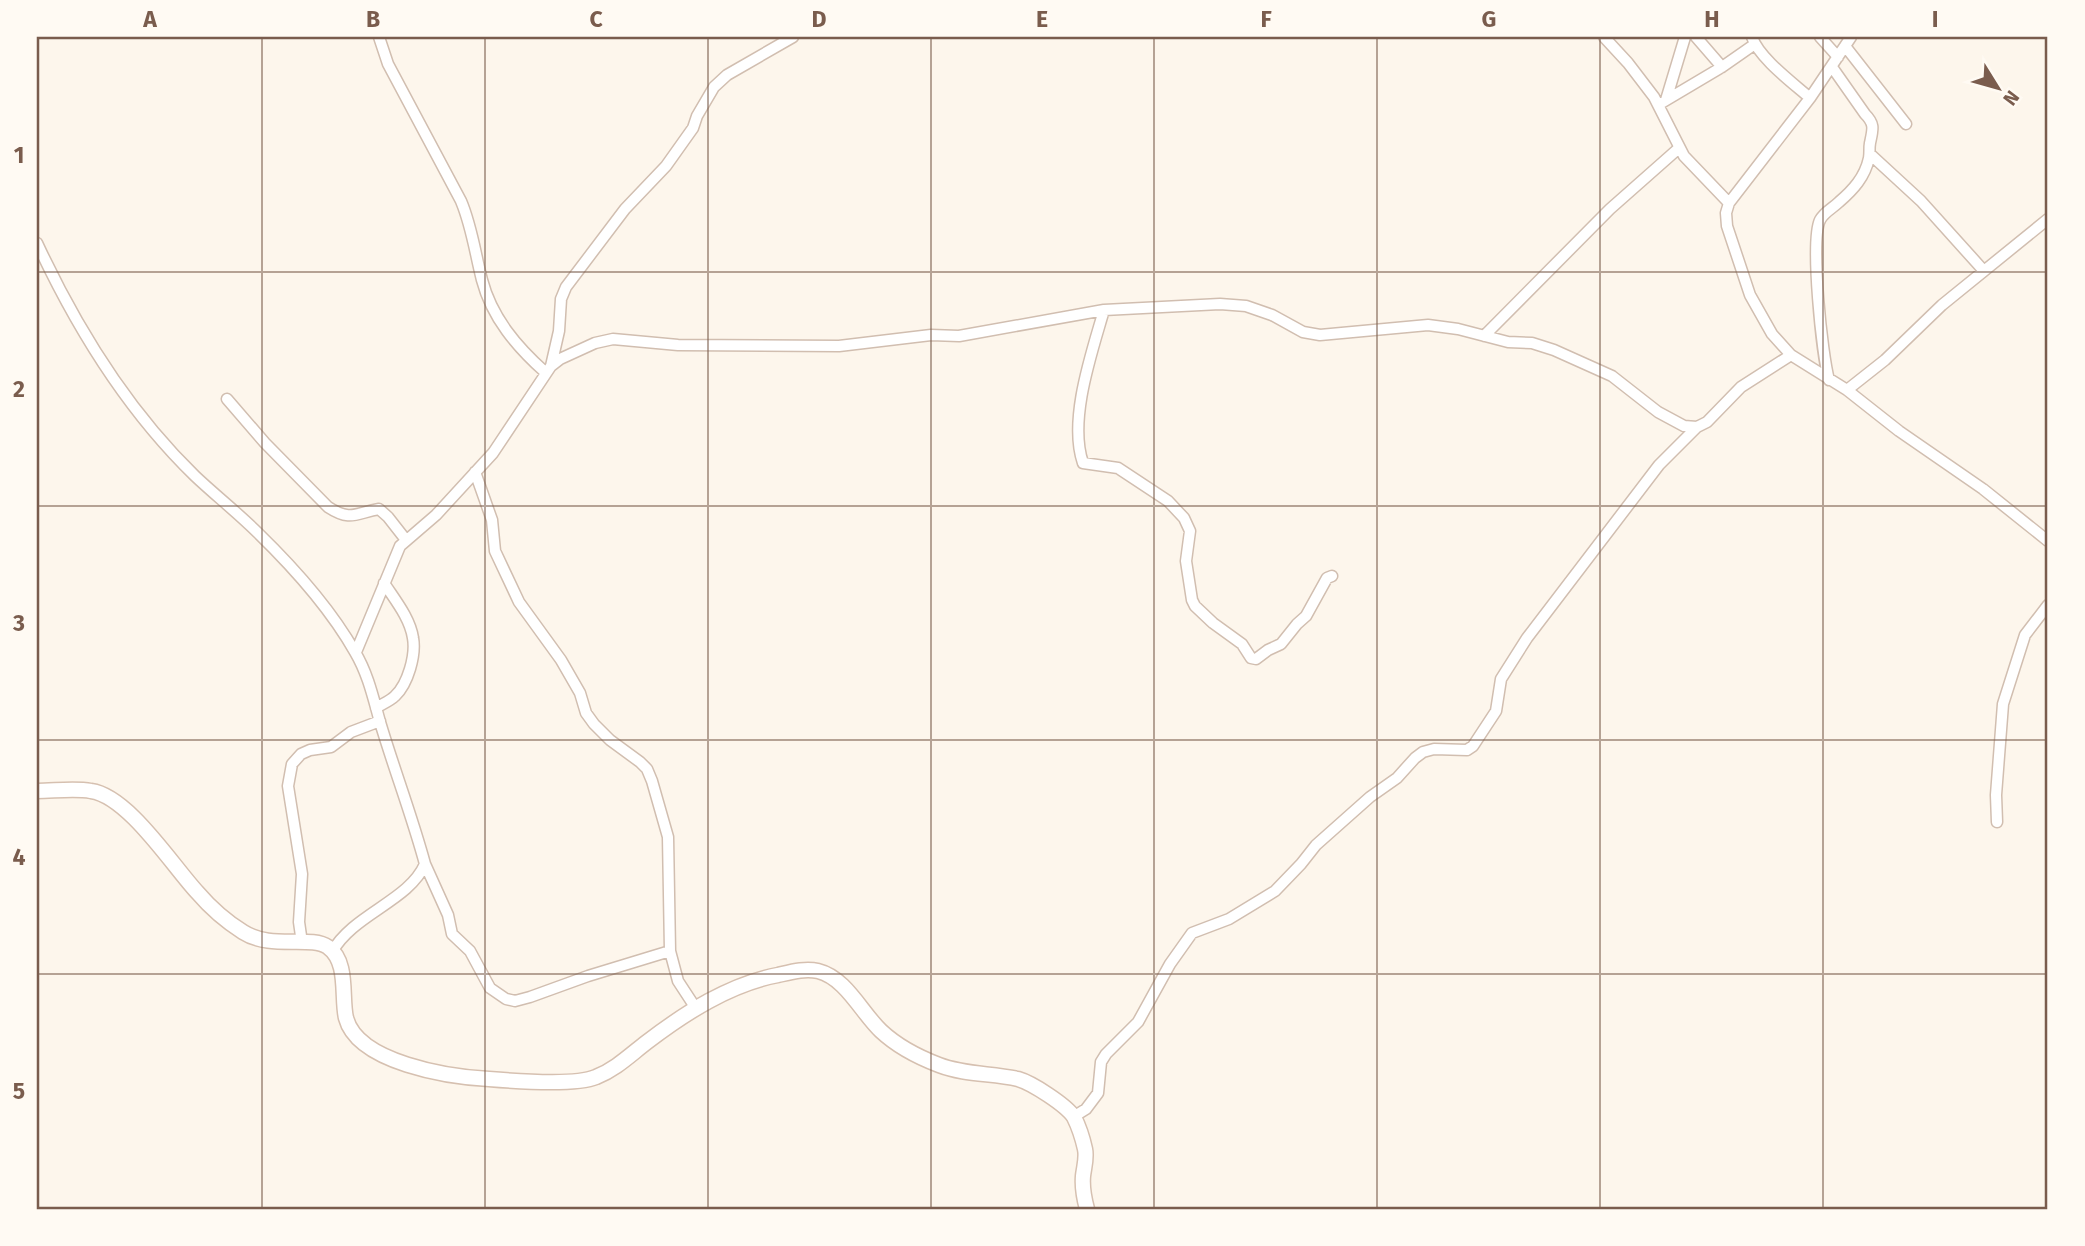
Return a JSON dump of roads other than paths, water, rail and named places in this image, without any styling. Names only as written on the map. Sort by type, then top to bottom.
[{"type":"street","points":[[379,37],[388,64],[470,222],[483,283],[492,307],[511,338],[548,369]]},
{"type":"street","points":[[356,652],[395,554],[406,540],[436,515],[493,453],[548,369],[559,331],[561,299],[566,287],[625,209],[666,166],[693,128],[714,87],[727,75],[793,37]]},
{"type":"street","points":[[1604,37],[1662,102],[1679,148],[1729,203]]},
{"type":"street","points":[[1662,102],[1685,37]]},
{"type":"street","points":[[1696,37],[1722,67]]},
{"type":"street","points":[[1820,37],[1874,125],[1870,154],[1858,183],[1823,216],[1817,229],[1816,268],[1825,364],[1829,380]]},
{"type":"street","points":[[1662,102],[1722,67],[1754,40],[1810,98]]},
{"type":"street","points":[[1906,124],[1848,42],[1810,98],[1729,203],[1726,213],[1727,226],[1750,295],[1759,315],[1791,355],[1847,390],[1899,431],[1983,489],[2048,541]]},
{"type":"street","points":[[1484,336],[1596,222],[1679,148]]},
{"type":"street","points":[[1870,154],[1922,201],[1984,271]]},
{"type":"street","points":[[1847,390],[1885,360],[1942,305],[2048,219]]},
{"type":"street","points":[[37,243],[78,320],[147,425],[194,475],[257,532],[297,574],[326,608],[356,652],[370,682],[425,863],[448,915],[452,934],[470,951],[490,988],[506,999],[530,997],[670,951]]},
{"type":"street","points":[[548,369],[576,351],[613,339],[678,345],[839,346],[931,335],[959,336],[1104,310],[1220,304],[1245,306],[1303,332],[1320,335],[1428,325],[1458,329],[1508,342],[1532,344],[1584,362],[1612,376],[1676,424],[1696,427]]},
{"type":"street","points":[[1104,310],[1080,408],[1079,447],[1083,463],[1118,468],[1168,501],[1185,518],[1190,531],[1186,561],[1195,606],[1241,644],[1251,658],[1256,659],[1281,644],[1306,616],[1327,578],[1332,576]]},
{"type":"street","points":[[1072,1114],[1086,1110],[1098,1093],[1101,1062],[1138,1022],[1170,964],[1192,933],[1229,919],[1275,891],[1316,845],[1423,752],[1434,749],[1467,750],[1473,746],[1496,712],[1501,679],[1527,638],[1659,465],[1741,387],[1791,355]]},
{"type":"street","points":[[227,399],[265,443],[328,507],[340,515],[353,517],[379,509],[406,540]]},
{"type":"street","points":[[475,472],[492,520],[495,551],[519,602],[561,660],[594,724],[610,740],[640,762],[652,781],[668,837],[670,951],[678,981],[695,1007]]},
{"type":"street","points":[[376,708],[395,696],[404,685],[414,639],[405,617],[384,583]]},
{"type":"street","points":[[1997,822],[1996,795],[2003,704],[2025,635],[2048,605]]},
{"type":"street","points":[[302,943],[299,922],[302,874],[288,786],[292,764],[301,754],[331,747],[351,732],[380,722]]},
{"type":"street","points":[[37,791],[93,791],[107,796],[122,806],[140,825],[198,894],[243,932],[272,943],[314,943],[328,947],[340,968],[347,1023],[365,1044],[388,1058],[433,1070],[486,1079],[594,1078],[632,1055],[695,1007],[767,977],[804,970],[819,971],[831,976],[879,1030],[912,1053],[952,1070],[1023,1080],[1072,1114],[1085,1149],[1083,1180],[1087,1209]]},
{"type":"street","points":[[332,952],[339,940],[422,873],[425,863]]}]
